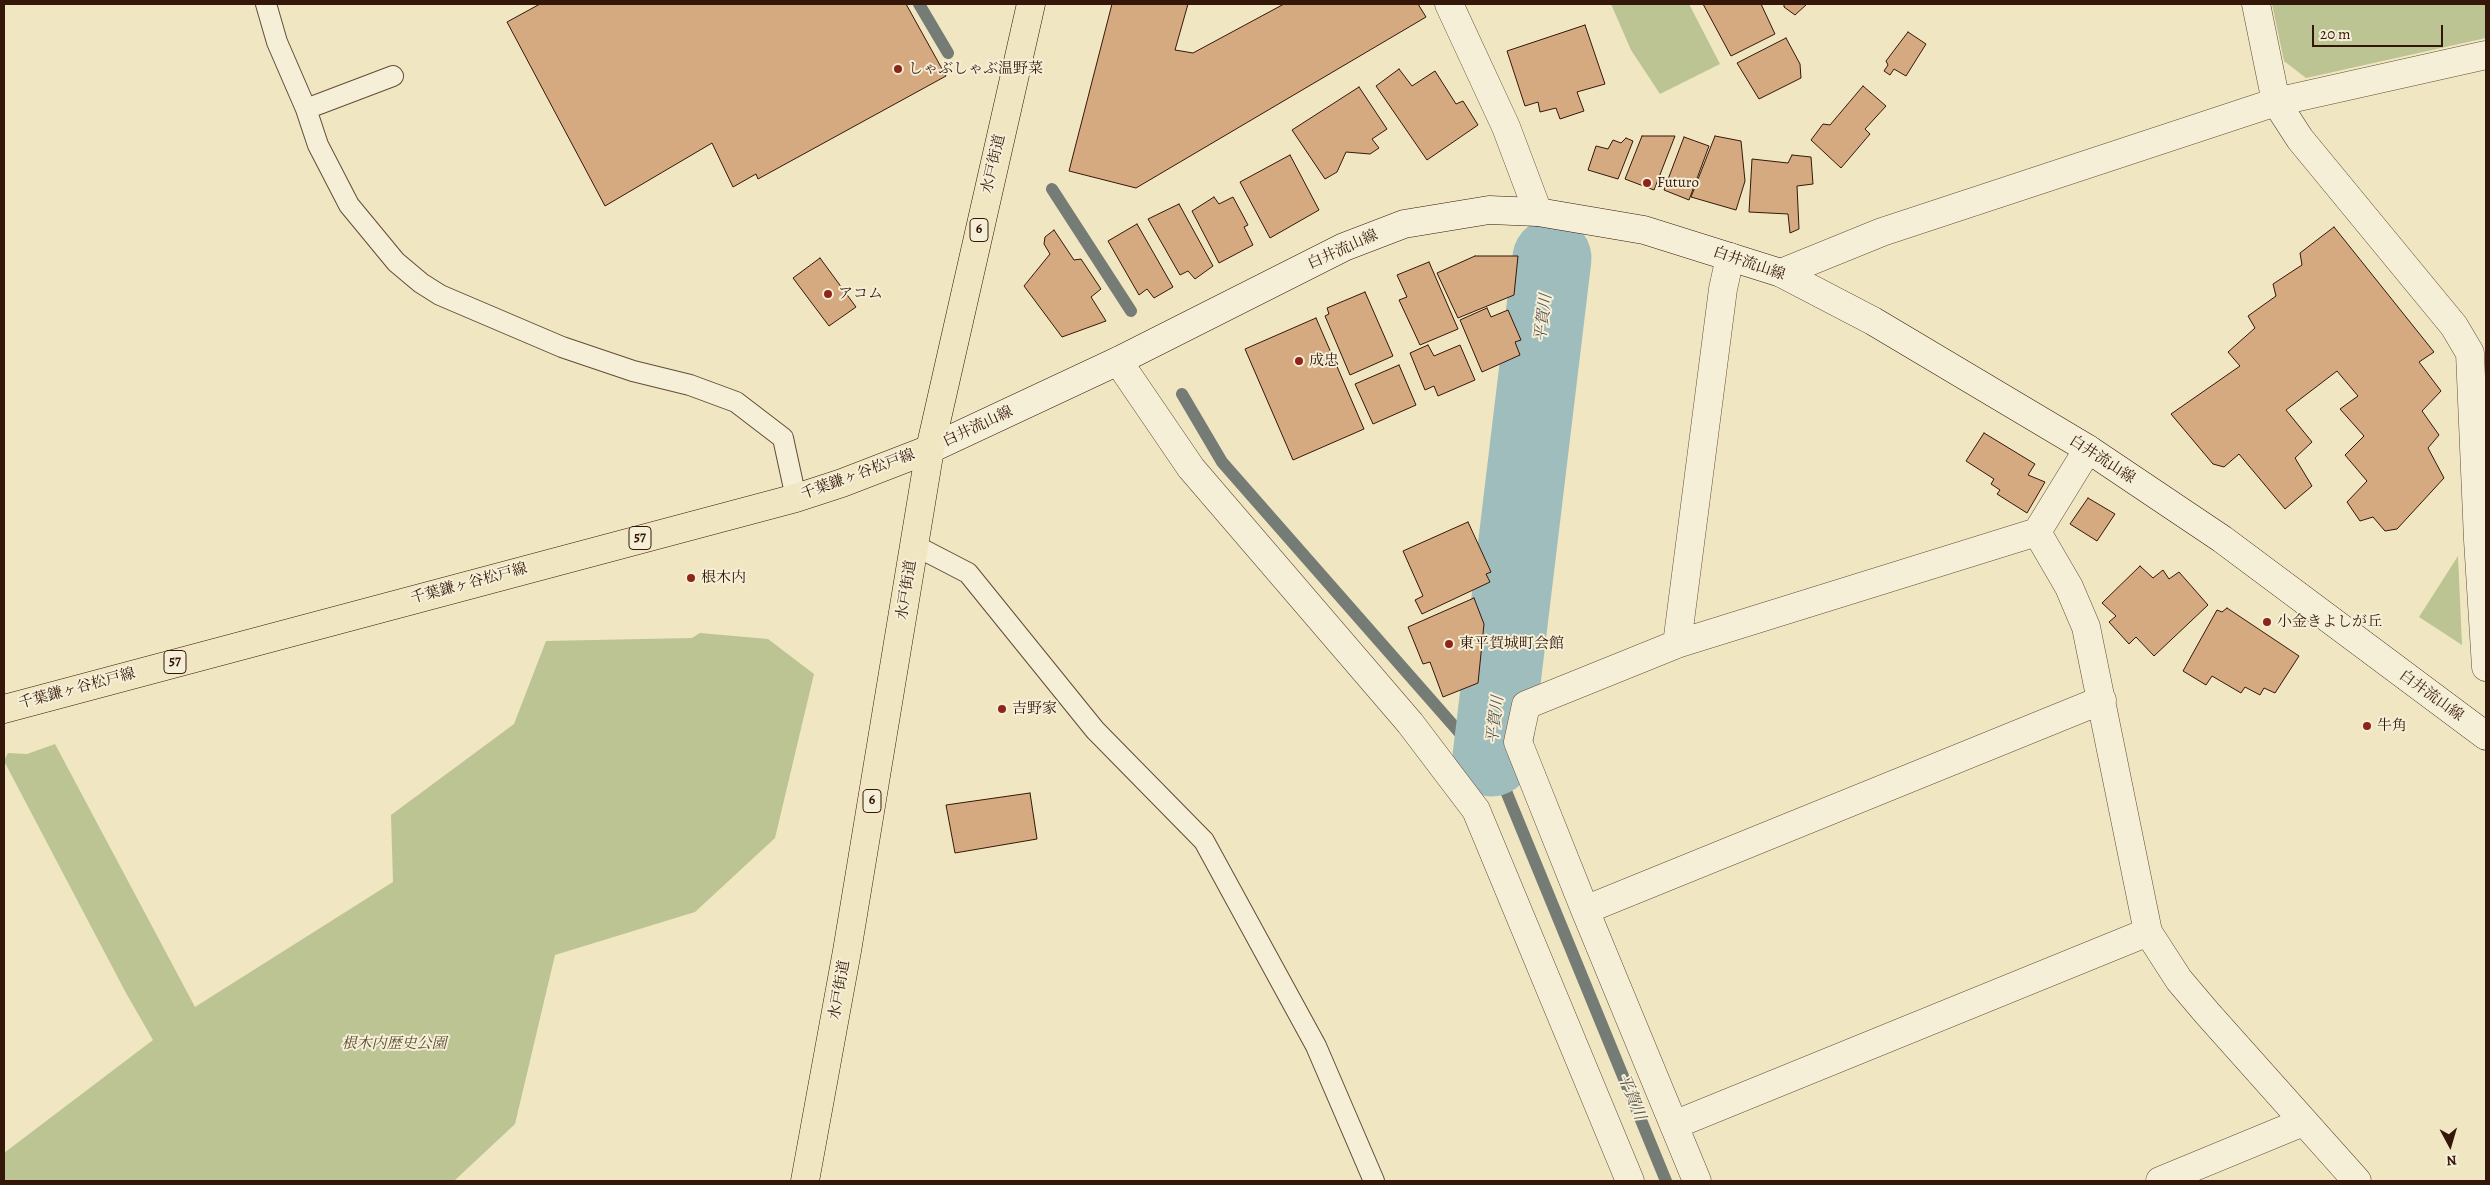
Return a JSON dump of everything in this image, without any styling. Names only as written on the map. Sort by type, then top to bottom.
[{"type":"main road","name":"水戸街道","points":[[805,1181],[847,951],[930,449],[1031,4]]},
{"type":"main road","name":"千葉鎌ヶ谷松戸線","points":[[4,709],[796,498],[842,483],[930,449]]},
{"type":"street","points":[[1449,4],[1506,127],[1538,212]]},
{"type":"street","points":[[2256,4],[2276,102],[2300,139],[2454,326],[2478,351],[2486,667]]},
{"type":"street","points":[[1781,273],[1882,232],[2276,102],[2486,55]]},
{"type":"street","name":"白井流山線","points":[[930,449],[1118,361],[1344,248],[1404,224],[1489,210],[1538,212],[1644,230],[1781,273],[1873,321],[2088,450],[2222,539],[2486,736]]},
{"type":"street","points":[[1677,644],[1723,289],[1730,256]]},
{"type":"street","points":[[1118,361],[1191,468],[1410,724],[1476,810],[1630,1181]]},
{"type":"street","points":[[1697,1181],[1518,742],[1526,705],[1677,644],[2037,532],[2088,450]]},
{"type":"street","points":[[2037,532],[2069,587],[2086,627],[2148,932],[2180,980],[2201,1006],[2357,1181]]},
{"type":"street","points":[[1585,910],[2102,700]]},
{"type":"street","points":[[1674,1125],[2148,932]]},
{"type":"street","points":[[2160,1181],[2303,1122]]},
{"type":"lane","points":[[266,4],[277,42],[306,109],[318,145],[349,205],[396,262],[421,283],[440,295],[562,347],[633,371],[690,385],[736,402],[783,438],[796,498]]},
{"type":"lane","points":[[306,109],[393,76]]},
{"type":"lane","points":[[914,545],[968,573],[1094,730],[1204,841],[1316,1046],[1374,1181]]},
{"type":"green space","points":[[1611,4],[1689,4],[1720,64],[1660,94],[1631,50]]},
{"type":"green space","points":[[2272,4],[2486,4],[2486,38],[2306,78],[2284,61]]},
{"type":"green space","points":[[2458,556],[2462,645],[2419,617]]},
{"type":"green space","name":"根木内歴史公園","points":[[700,633],[768,639],[814,674],[775,838],[695,912],[555,955],[515,1124],[454,1181],[4,1181],[4,1153],[153,1040],[126,993],[4,761],[8,753],[27,754],[55,744],[195,1007],[393,882],[391,815],[514,724],[546,641],[692,638]]},
{"type":"building","points":[[540,4],[906,4],[946,76],[758,179],[756,174],[733,187],[712,143],[605,206],[507,22]]},
{"type":"building","points":[[1112,4],[1188,4],[1175,50],[1193,53],[1284,4],[1418,4],[1426,17],[1136,188],[1069,171]]},
{"type":"building","points":[[1703,4],[1761,4],[1775,34],[1731,56]]},
{"type":"building","points":[[1784,4],[1807,4],[1795,15],[1784,7]]},
{"type":"building","points":[[1585,25],[1605,84],[1577,92],[1584,111],[1560,119],[1556,108],[1540,112],[1538,102],[1525,106],[1507,51]]},
{"type":"building","points":[[1908,32],[1926,44],[1906,76],[1894,69],[1890,75],[1884,71],[1888,65],[1886,61]]},
{"type":"building","points":[[1786,38],[1800,64],[1801,78],[1759,99],[1737,63]]},
{"type":"building","points":[[1399,69],[1412,86],[1435,71],[1456,104],[1463,101],[1478,125],[1427,160],[1376,86]]},
{"type":"building","points":[[1863,86],[1886,106],[1865,129],[1870,134],[1841,168],[1811,140],[1823,124],[1830,125]]},
{"type":"building","points":[[1359,87],[1387,129],[1372,139],[1379,148],[1370,154],[1346,152],[1337,172],[1325,179],[1292,130]]},
{"type":"building","points":[[1642,136],[1675,136],[1654,190],[1625,179]]},
{"type":"building","points":[[1715,136],[1741,141],[1745,181],[1736,210],[1691,197]]},
{"type":"building","points":[[1684,137],[1709,146],[1689,200],[1664,190]]},
{"type":"building","points":[[1626,138],[1633,141],[1618,179],[1588,170],[1596,146],[1608,149],[1613,140],[1621,143]]},
{"type":"building","points":[[1290,155],[1319,210],[1270,238],[1240,182]]},
{"type":"building","points":[[1792,155],[1811,157],[1813,184],[1797,186],[1799,229],[1790,233],[1788,214],[1749,212],[1752,159],[1788,163]]},
{"type":"building","points":[[1214,197],[1219,204],[1233,197],[1248,225],[1244,227],[1253,245],[1219,263],[1192,211]]},
{"type":"building","points":[[1179,204],[1213,266],[1195,279],[1188,271],[1180,275],[1148,219]]},
{"type":"building","points":[[1137,224],[1173,287],[1154,298],[1147,289],[1139,295],[1108,241]]},
{"type":"building","points":[[2334,227],[2434,352],[2419,362],[2441,391],[2422,411],[2439,435],[2428,448],[2444,478],[2397,529],[2385,531],[2373,517],[2360,521],[2347,502],[2367,481],[2345,455],[2364,436],[2340,409],[2358,396],[2337,371],[2286,410],[2312,442],[2295,458],[2312,486],[2285,509],[2239,454],[2224,467],[2213,464],[2171,414],[2240,366],[2228,352],[2255,328],[2248,316],[2276,296],[2273,284],[2302,265],[2300,253]]},
{"type":"building","points":[[1054,230],[1074,260],[1081,259],[1101,289],[1091,297],[1106,321],[1062,337],[1024,286],[1050,254],[1044,244],[1045,237]]},
{"type":"building","points":[[1475,256],[1518,256],[1514,295],[1458,318],[1437,273]]},
{"type":"building","points":[[820,258],[856,307],[829,326],[793,278]]},
{"type":"building","points":[[1429,262],[1458,329],[1420,345],[1399,300],[1407,297],[1397,275]]},
{"type":"building","points":[[1365,292],[1393,356],[1350,375],[1325,316],[1329,314],[1327,308]]},
{"type":"building","points":[[1487,308],[1491,317],[1508,310],[1521,340],[1515,342],[1520,355],[1482,372],[1460,320]]},
{"type":"building","points":[[1316,318],[1364,429],[1293,460],[1245,349]]},
{"type":"building","points":[[1428,345],[1434,356],[1460,345],[1475,380],[1438,396],[1434,386],[1425,390],[1410,353]]},
{"type":"building","points":[[1399,365],[1416,405],[1373,424],[1355,384]]},
{"type":"building","points":[[1984,433],[2035,464],[2028,475],[2045,482],[2027,513],[1997,494],[2000,490],[1991,484],[1994,479],[1966,461]]},
{"type":"building","points":[[2088,498],[2115,514],[2097,541],[2070,524]]},
{"type":"building","points":[[1468,522],[1491,572],[1486,574],[1490,582],[1422,614],[1415,600],[1423,596],[1403,551]]},
{"type":"building","points":[[2140,566],[2153,578],[2163,570],[2169,579],[2179,572],[2208,605],[2154,656],[2136,637],[2129,644],[2109,622],[2116,616],[2102,603]]},
{"type":"building","name":"東平賀城町会館","points":[[1474,598],[1484,624],[1478,683],[1443,697],[1430,662],[1423,664],[1408,627]]},
{"type":"building","points":[[2227,608],[2299,656],[2275,693],[2264,688],[2260,695],[2245,687],[2241,693],[2212,676],[2206,685],[2183,671],[2217,610],[2222,612]]},
{"type":"building","points":[[1030,793],[1037,839],[955,853],[946,805]]},
{"type":"waterway","points":[[919,4],[948,53]]},
{"type":"waterway","points":[[1052,189],[1131,311]]},
{"type":"waterway","name":"平賀川","points":[[1492,757],[1552,258]]},
{"type":"waterway","points":[[1182,394],[1222,462],[1474,749],[1492,757],[1666,1181]]},
{"type":"place","name":"しゃぶしゃぶ温野菜","points":[[898,69]]},
{"type":"place","name":"Futuro","points":[[1647,183]]},
{"type":"place","name":"アコム","points":[[828,294]]},
{"type":"place","name":"成忠","points":[[1299,361]]},
{"type":"place","name":"根木内","points":[[691,578]]},
{"type":"place","name":"小金きよしが丘","points":[[2267,622]]},
{"type":"place","name":"東平賀城町会館","points":[[1449,644]]},
{"type":"place","name":"吉野家","points":[[1002,709]]},
{"type":"place","name":"牛角","points":[[2367,726]]}]
